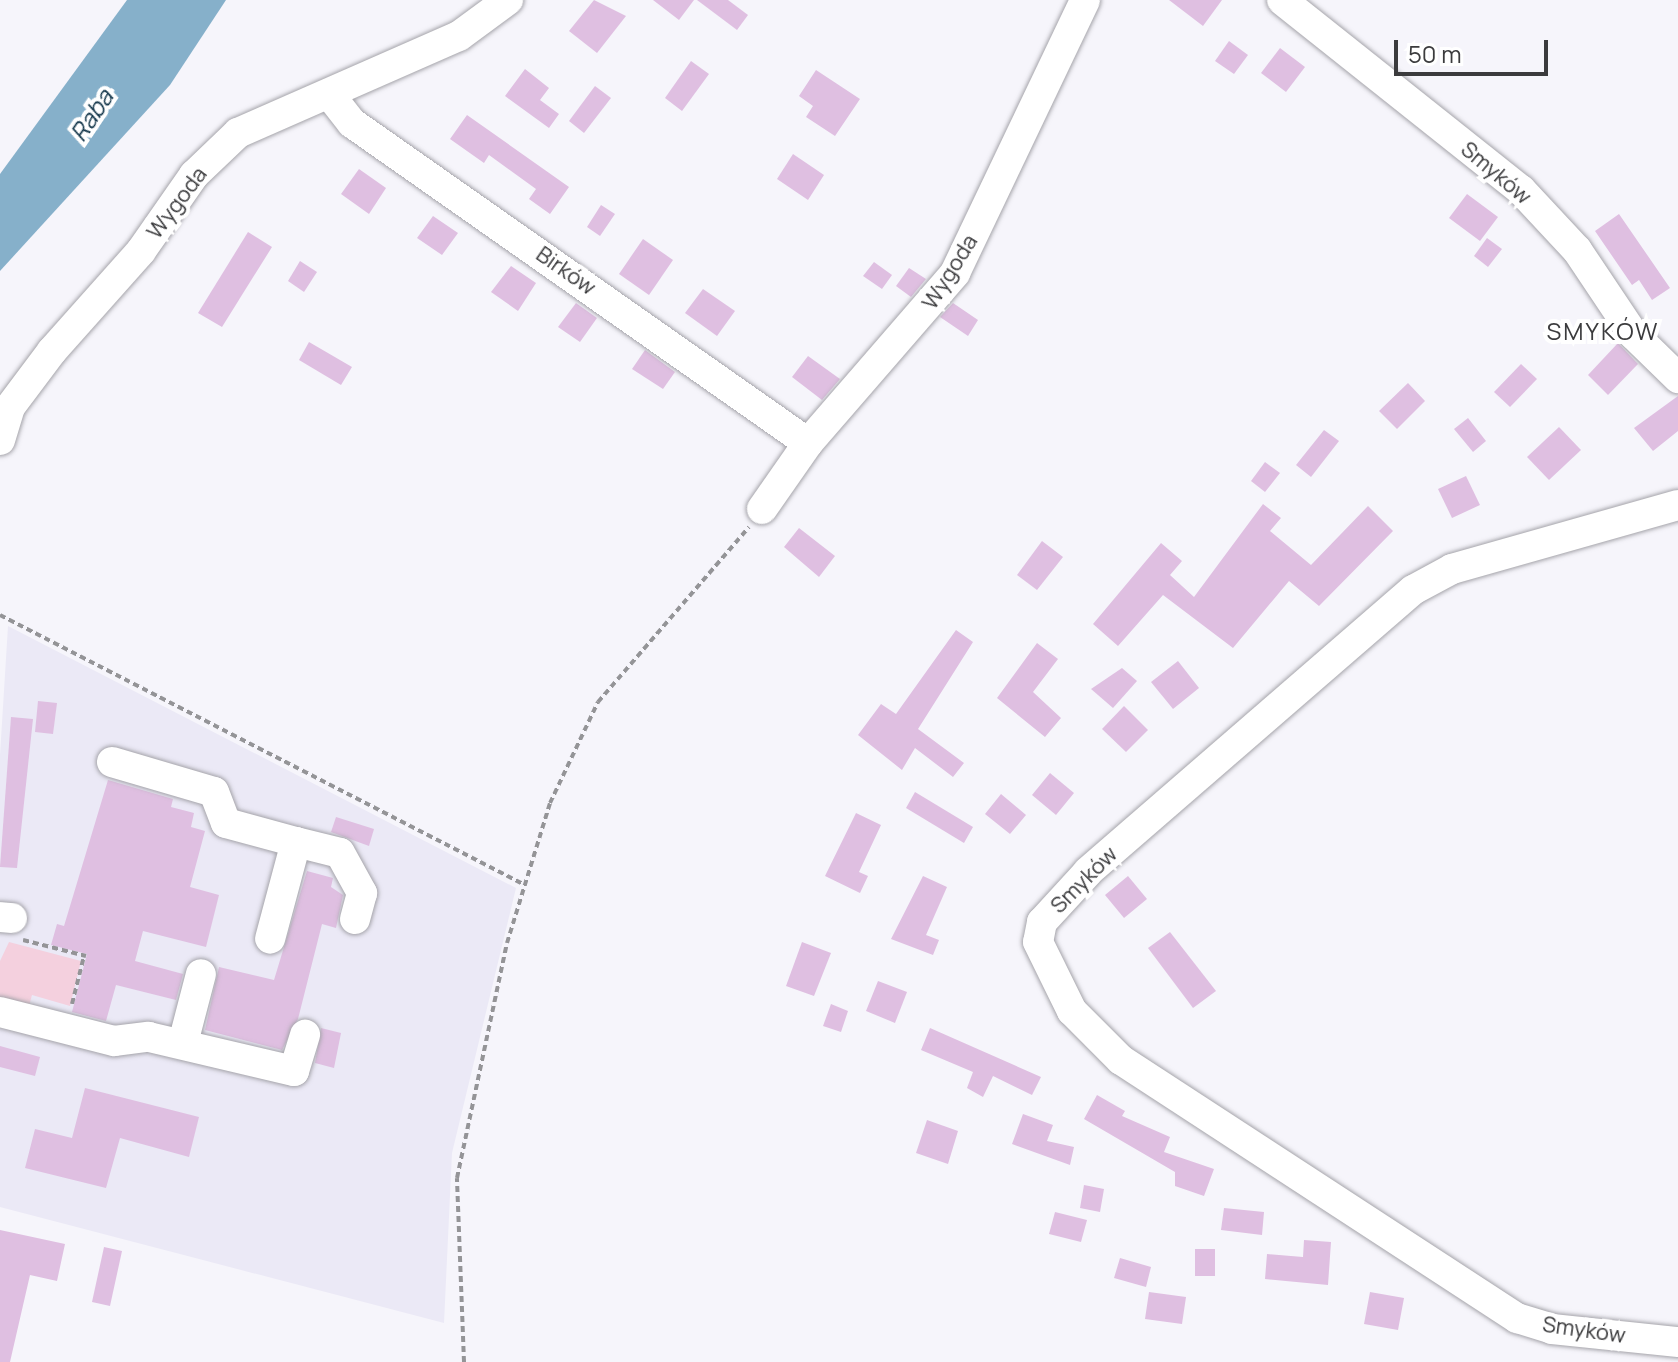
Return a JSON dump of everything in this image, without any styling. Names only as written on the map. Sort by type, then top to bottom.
[{"type":"street","name":"Wygoda","points":[[0,440],[10,407],[141,251],[194,175],[238,133],[459,36],[508,0]]},
{"type":"street","name":"Wygoda","points":[[762,509],[808,443],[955,273],[1085,0]]},
{"type":"street","name":"Smyków","points":[[1282,0],[1521,190],[1577,250],[1634,335],[1678,378]]},
{"type":"street","name":"Birków","points":[[330,95],[352,123],[808,443]]},
{"type":"street","name":"Smyków","points":[[1678,505],[1452,569],[1413,590],[1088,872],[1042,922],[1038,942],[1072,1011],[1121,1060],[1517,1318],[1552,1329],[1678,1342]]},
{"type":"street","points":[[112,762],[214,792],[226,823],[340,853],[362,893],[355,919]]},
{"type":"street","points":[[270,939],[296,842]]},
{"type":"street","points":[[183,1043],[201,974]]},
{"type":"street","points":[[0,1012],[114,1041],[183,1043],[294,1071],[305,1035]]},
{"type":"path","points":[[464,1362],[453,1223],[457,1178],[525,885],[550,803],[598,702],[762,509]]},
{"type":"path","points":[[0,615],[525,885]]},
{"type":"path","points":[[7,924],[48,944],[85,956],[65,1029]]},
{"type":"shaded area","points":[[8,626],[516,888],[452,1153],[444,1323],[0,1207],[0,755]]},
{"type":"shaded area","points":[[9,942],[81,961],[70,1006],[32,995],[27,1013],[0,1006],[0,961]]},
{"type":"water","name":"Raba","points":[[127,0],[226,0],[170,85],[0,271],[0,174]]},
{"type":"building","points":[[594,0],[626,16],[597,53],[569,31]]},
{"type":"building","points":[[653,0],[694,0],[679,20]]},
{"type":"building","points":[[697,0],[728,0],[748,15],[737,30]]},
{"type":"building","points":[[1169,0],[1222,0],[1203,26]]},
{"type":"building","points":[[1229,41],[1248,55],[1234,74],[1215,61]]},
{"type":"building","points":[[1280,48],[1305,67],[1286,92],[1261,73]]},
{"type":"building","points":[[691,61],[709,74],[682,111],[665,98]]},
{"type":"building","points":[[525,69],[549,88],[540,100],[559,114],[549,128],[505,96]]},
{"type":"building","points":[[816,70],[860,99],[835,136],[806,117],[813,106],[799,96]]},
{"type":"building","points":[[595,86],[611,98],[584,133],[569,121]]},
{"type":"building","points":[[467,115],[569,187],[550,214],[529,199],[536,189],[489,155],[484,163],[450,139]]},
{"type":"building","points":[[793,154],[824,175],[808,200],[777,179]]},
{"type":"building","points":[[359,169],[386,188],[369,214],[341,194]]},
{"type":"building","points":[[1467,194],[1498,217],[1480,241],[1449,218]]},
{"type":"building","points":[[601,205],[615,214],[600,236],[587,227]]},
{"type":"building","points":[[1619,214],[1670,288],[1652,300],[1639,280],[1632,285],[1595,231]]},
{"type":"building","points":[[433,216],[458,233],[442,255],[417,238]]},
{"type":"building","points":[[248,232],[272,247],[222,327],[198,313]]},
{"type":"building","points":[[1487,238],[1502,249],[1488,267],[1474,256]]},
{"type":"building","points":[[643,239],[673,260],[649,295],[619,274]]},
{"type":"building","points":[[300,261],[317,272],[304,292],[288,281]]},
{"type":"building","points":[[874,262],[892,275],[882,289],[863,276]]},
{"type":"building","points":[[511,266],[536,283],[518,311],[491,292]]},
{"type":"building","points":[[909,268],[926,279],[911,297],[896,286]]},
{"type":"building","points":[[703,289],[735,311],[717,336],[685,313]]},
{"type":"building","points":[[576,303],[597,318],[580,342],[558,327]]},
{"type":"building","points":[[953,303],[978,320],[968,336],[940,317]]},
{"type":"building","points":[[309,342],[352,367],[341,385],[299,360]]},
{"type":"building","points":[[1618,343],[1638,364],[1608,395],[1588,375]]},
{"type":"building","points":[[645,350],[675,372],[663,389],[632,369]]},
{"type":"building","points":[[808,356],[840,379],[822,400],[792,377]]},
{"type":"building","points":[[1521,364],[1537,379],[1510,407],[1494,392]]},
{"type":"building","points":[[1408,383],[1425,401],[1397,429],[1379,411]]},
{"type":"building","points":[[1678,396],[1678,431],[1653,451],[1634,428]]},
{"type":"building","points":[[1468,418],[1486,441],[1473,452],[1454,429]]},
{"type":"building","points":[[1559,427],[1581,450],[1549,480],[1527,457]]},
{"type":"building","points":[[1324,430],[1339,441],[1311,477],[1296,465]]},
{"type":"building","points":[[1265,462],[1280,473],[1265,492],[1251,481]]},
{"type":"building","points":[[1466,476],[1480,505],[1452,518],[1438,489]]},
{"type":"building","points":[[1263,504],[1281,518],[1270,531],[1311,565],[1368,506],[1393,531],[1319,606],[1289,581],[1233,648],[1163,595],[1118,646],[1093,624],[1161,543],[1182,561],[1170,575],[1194,597]]},
{"type":"building","points":[[799,528],[835,556],[819,577],[784,547]]},
{"type":"building","points":[[1042,541],[1063,557],[1037,590],[1017,575]]},
{"type":"building","points":[[956,630],[973,642],[918,729],[964,763],[953,777],[915,748],[902,770],[858,735],[881,704],[896,714]]},
{"type":"building","points":[[1037,643],[1058,659],[1033,692],[1061,718],[1045,737],[997,698]]},
{"type":"building","points":[[1178,661],[1199,688],[1173,709],[1151,682]]},
{"type":"building","points":[[1122,668],[1137,681],[1113,708],[1091,689]]},
{"type":"building","points":[[38,701],[57,703],[53,734],[35,732]]},
{"type":"building","points":[[1124,706],[1148,730],[1126,752],[1102,729]]},
{"type":"building","points":[[11,717],[33,719],[17,868],[0,867]]},
{"type":"building","points":[[1050,773],[1074,793],[1056,815],[1032,795]]},
{"type":"building","points":[[108,780],[173,799],[171,807],[194,813],[191,827],[205,831],[190,887],[219,895],[206,947],[143,931],[135,961],[183,974],[176,1000],[116,985],[106,1021],[72,1012],[87,954],[51,945],[57,924],[64,926]]},
{"type":"building","points":[[915,792],[973,827],[964,843],[906,808]]},
{"type":"building","points":[[1001,794],[1026,815],[1010,834],[985,814]]},
{"type":"building","points":[[856,813],[881,825],[859,872],[868,876],[860,893],[825,876]]},
{"type":"building","points":[[336,817],[374,829],[369,846],[331,832]]},
{"type":"building","points":[[307,871],[333,878],[331,887],[343,895],[336,928],[322,924],[298,1019],[282,1050],[205,1030],[219,967],[274,980]]},
{"type":"building","points":[[923,876],[947,887],[926,935],[939,940],[933,955],[891,939]]},
{"type":"building","points":[[1128,876],[1147,899],[1124,918],[1105,895]]},
{"type":"building","points":[[1170,932],[1216,991],[1193,1008],[1148,948]]},
{"type":"building","points":[[802,942],[831,953],[814,996],[786,986]]},
{"type":"building","points":[[878,981],[907,992],[895,1023],[866,1011]]},
{"type":"building","points":[[831,1004],[848,1011],[841,1032],[823,1026]]},
{"type":"building","points":[[321,1028],[341,1033],[334,1068],[315,1063]]},
{"type":"building","points":[[930,1028],[1041,1077],[1032,1095],[993,1076],[983,1097],[967,1088],[973,1072],[921,1050]]},
{"type":"building","points":[[0,1046],[40,1057],[35,1076],[0,1067]]},
{"type":"building","points":[[85,1088],[199,1117],[189,1157],[120,1138],[106,1188],[25,1168],[35,1129],[72,1138]]},
{"type":"building","points":[[1097,1095],[1125,1111],[1122,1116],[1170,1137],[1164,1152],[1214,1169],[1204,1196],[1175,1186],[1175,1172],[1084,1119]]},
{"type":"building","points":[[1023,1114],[1053,1125],[1047,1141],[1074,1147],[1070,1165],[1012,1144]]},
{"type":"building","points":[[927,1120],[958,1131],[948,1164],[916,1153]]},
{"type":"building","points":[[1084,1185],[1104,1189],[1100,1212],[1080,1208]]},
{"type":"building","points":[[1224,1208],[1264,1212],[1262,1235],[1221,1230]]},
{"type":"building","points":[[1055,1212],[1087,1220],[1081,1242],[1049,1234]]},
{"type":"building","points":[[0,1230],[65,1244],[57,1281],[30,1275],[10,1362],[0,1362]]},
{"type":"building","points":[[1304,1240],[1331,1242],[1328,1285],[1265,1279],[1267,1254],[1303,1257]]},
{"type":"building","points":[[104,1247],[122,1251],[110,1306],[92,1302]]},
{"type":"building","points":[[1195,1249],[1215,1249],[1215,1276],[1195,1276]]},
{"type":"building","points":[[1120,1258],[1151,1267],[1146,1287],[1114,1278]]},
{"type":"building","points":[[1149,1292],[1186,1297],[1182,1324],[1145,1319]]},
{"type":"building","points":[[1370,1292],[1404,1298],[1398,1330],[1364,1324]]},
{"type":"district","name":"SMYKÓW","points":[[1603,331]]}]
